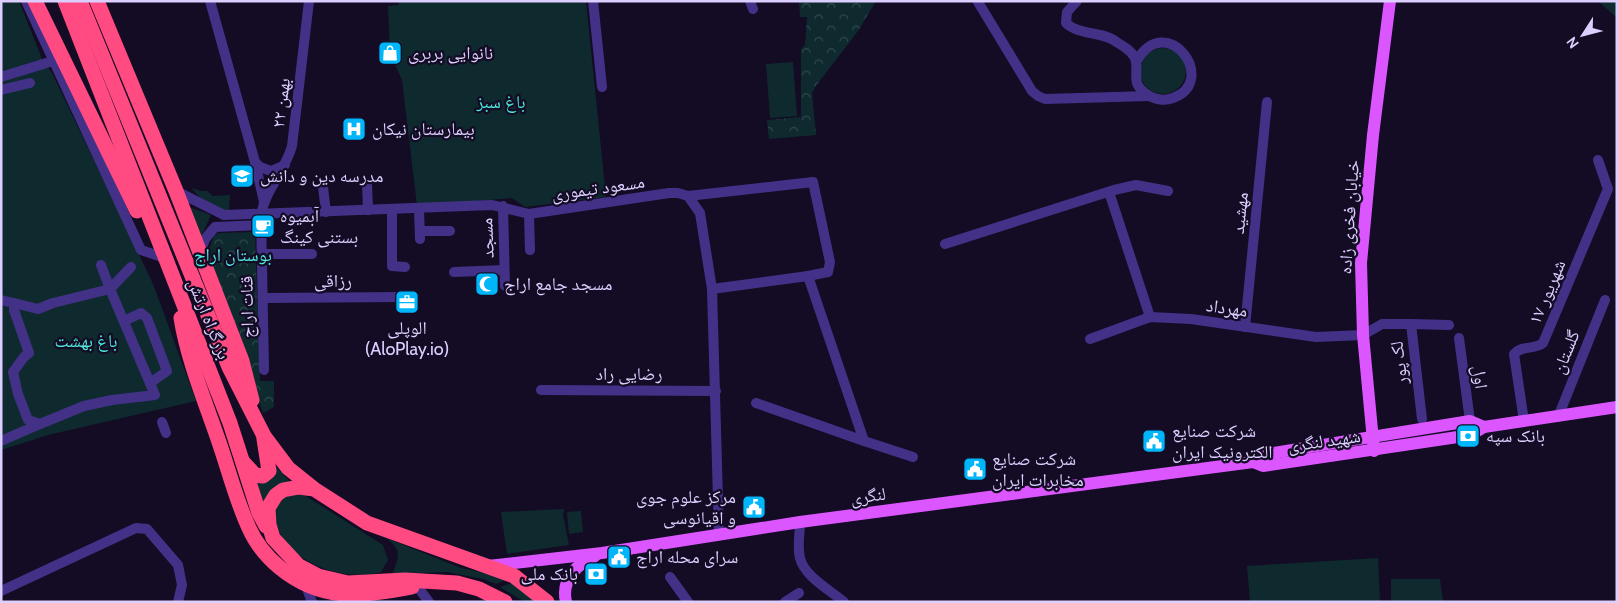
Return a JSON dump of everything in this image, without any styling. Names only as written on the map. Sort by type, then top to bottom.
[{"type":"highway","points":[[35,1],[132,201],[165,258]]},
{"type":"highway","points":[[55,1],[84,51]]},
{"type":"highway","name":"بزرگراه ارتش","points":[[65,1],[230,423],[259,513],[273,538],[299,566],[318,576],[348,583],[434,580],[479,589],[505,602]]},
{"type":"highway","name":"بزرگراه ارتش","points":[[80,1],[229,367],[260,430],[288,468],[314,489],[367,523],[514,576],[547,602]]},
{"type":"highway","points":[[99,1],[242,361],[269,471],[263,476],[255,474],[242,461]]},
{"type":"highway","points":[[156,143],[152,174],[176,191]]},
{"type":"highway","points":[[178,292],[187,349],[236,497],[249,528],[265,554],[286,573],[329,598],[378,594],[417,586],[434,580]]},
{"type":"highway","points":[[273,538],[268,516],[272,501],[276,495],[291,488],[314,489]]},
{"type":"main road","name":"خیابان فخری زاده","points":[[1374,451],[1363,335],[1361,263],[1390,1]]},
{"type":"main road","points":[[1352,439],[1363,428],[1370,401]]},
{"type":"main road","name":"شهید لنگری","points":[[1470,421],[1261,454],[1253,462],[1263,466],[1374,451],[1471,435],[1484,427],[1617,407]]},
{"type":"main road","points":[[1470,421],[1484,427]]},
{"type":"main road","name":"لنگری","points":[[488,566],[602,553],[800,522],[1253,462]]},
{"type":"main road","points":[[566,602],[564,588],[570,576],[586,561],[602,553]]},
{"type":"street","points":[[26,1],[140,250],[165,258]]},
{"type":"street","points":[[210,1],[255,162],[264,202]]},
{"type":"street","name":"۲۲ بهمن","points":[[264,202],[288,162],[299,96],[309,1]]},
{"type":"street","points":[[593,1],[602,87]]},
{"type":"street","points":[[1077,1],[1065,16],[1068,25],[1114,39],[1131,53],[1136,62]]},
{"type":"street","points":[[978,2],[1032,91],[1045,99],[1149,96],[1167,100],[1183,92],[1191,75],[1188,57],[1174,45],[1156,44],[1140,54],[1136,62],[1136,81],[1149,96]]},
{"type":"street","points":[[1,77],[53,62]]},
{"type":"street","points":[[1,90],[30,83]]},
{"type":"street","name":"مهشید","points":[[1245,327],[1266,102]]},
{"type":"street","name":"۱۷ شهریور","points":[[1524,421],[1514,354],[1519,349],[1537,347],[1543,343],[1608,189],[1598,160]]},
{"type":"street","points":[[255,162],[260,167],[271,170],[288,162]]},
{"type":"street","name":"مسعود تیموری","points":[[176,191],[224,215],[503,206],[529,214],[669,193],[688,196],[813,182],[830,262],[828,272],[808,276]]},
{"type":"street","points":[[367,184],[368,210]]},
{"type":"street","points":[[945,244],[1136,184],[1168,191]]},
{"type":"street","points":[[323,187],[326,212]]},
{"type":"street","points":[[1108,192],[1150,317]]},
{"type":"street","points":[[688,196],[700,213],[712,289],[716,391],[718,534]]},
{"type":"street","name":"قنات اراج","points":[[264,202],[261,214],[264,370]]},
{"type":"street","name":"مسجد","points":[[503,206],[505,286]]},
{"type":"street","points":[[419,209],[421,235],[450,231]]},
{"type":"street","points":[[392,210],[392,266],[404,267]]},
{"type":"street","points":[[529,214],[530,250]]},
{"type":"street","points":[[200,253],[204,239],[215,227],[262,225]]},
{"type":"street","points":[[262,254],[312,254]]},
{"type":"street","points":[[1,441],[84,406],[112,400],[155,395],[101,266]]},
{"type":"street","points":[[1,300],[38,309],[53,303],[110,289],[131,268]]},
{"type":"street","name":"مسجد","points":[[454,272],[504,270]]},
{"type":"street","points":[[712,289],[808,276],[864,441]]},
{"type":"street","name":"رزاقی","points":[[264,298],[402,297]]},
{"type":"street","name":"گلستان","points":[[1558,417],[1605,300]]},
{"type":"street","points":[[14,303],[14,310],[29,353],[24,356],[13,372],[16,386],[28,420],[40,424]]},
{"type":"street","points":[[124,321],[141,313],[147,318],[167,372],[150,383]]},
{"type":"street","name":"مهرداد","points":[[1090,339],[1150,317],[1191,319],[1316,337],[1363,335]]},
{"type":"street","name":"لک پور","points":[[1363,335],[1379,324],[1411,324],[1422,419]]},
{"type":"street","points":[[1411,324],[1449,325]]},
{"type":"street","name":"اول","points":[[1459,338],[1470,421]]},
{"type":"street","name":"رضایی راد","points":[[540,390],[716,391]]},
{"type":"street","points":[[756,403],[913,457]]},
{"type":"street","points":[[162,422],[166,433]]},
{"type":"street","points":[[800,522],[799,557],[802,564],[808,572],[844,602]]},
{"type":"street","points":[[1,591],[136,528],[147,529],[178,565],[182,585],[178,602]]},
{"type":"street","points":[[670,577],[688,602]]},
{"type":"street","points":[[306,586],[312,602]]},
{"type":"street","points":[[417,586],[429,602]]},
{"type":"street","points":[[785,602],[799,593]]},
{"type":"green space","name":"باغ بهشت","points":[[1,1],[19,1],[42,59],[52,73],[153,284],[196,401],[48,435],[1,450]]},
{"type":"green space","name":"باغ سبز","points":[[399,1],[586,1],[606,197],[525,207],[512,198],[417,206],[402,80],[390,53],[388,6],[398,5]]},
{"type":"green space","points":[[799,1],[876,1],[858,31],[812,93],[816,135],[769,139],[767,120],[801,117],[801,49],[805,45],[807,17],[800,17]]},
{"type":"green space","points":[[1598,1],[1617,1],[1617,18]]},
{"type":"green space","points":[[1163,48],[1176,52],[1182,58],[1186,71],[1182,84],[1176,90],[1163,94],[1150,90],[1144,84],[1140,71],[1144,58],[1150,52]]},
{"type":"green space","points":[[793,62],[797,116],[770,118],[766,64]]},
{"type":"green space","points":[[192,188],[207,191],[213,196],[230,195],[229,210],[219,209],[208,204]]},
{"type":"green space","points":[[189,207],[211,215],[201,237]]},
{"type":"green space","name":"بوستان اراج","points":[[255,232],[260,381],[274,381],[274,407],[263,413],[208,252],[214,236],[218,233]]},
{"type":"green space","points":[[273,463],[290,482],[262,504],[253,479]]},
{"type":"green space","points":[[301,493],[383,545],[388,560],[381,572],[365,575],[330,571],[299,555],[287,543],[278,529],[274,512],[283,497]]},
{"type":"green space","points":[[564,509],[563,515],[569,545],[507,554],[501,512]]},
{"type":"green space","points":[[581,511],[583,532],[569,534],[567,512]]},
{"type":"green space","points":[[386,538],[461,568],[510,578],[496,584],[483,579],[447,572],[392,574],[398,554],[395,546]]},
{"type":"green space","points":[[1378,558],[1380,602],[1250,602],[1247,566]]},
{"type":"green space","points":[[1391,579],[1440,579],[1443,602],[1391,602]]},
{"type":"green space","points":[[515,582],[537,602],[525,602],[500,587]]},
{"type":"place","name":"نانوایی بربری","points":[[390,53]]},
{"type":"place","name":"بیمارستان نیکان","points":[[354,129]]},
{"type":"place","name":"مدرسه دین و دانش","points":[[242,176]]},
{"type":"place","name":"آبمیوه بستنی کینگ","points":[[263,226]]},
{"type":"place","name":"مسجد جامع اراج","points":[[487,284]]},
{"type":"place","name":"الوپلی (AloPlay.io)","points":[[407,302]]},
{"type":"place","name":"بانک سپه","points":[[1468,436]]},
{"type":"place","name":"شرکت صنایع الکترونیک ایران","points":[[1154,441]]},
{"type":"place","name":"شرکت صنایع مخابرات ایران","points":[[975,469]]},
{"type":"place","name":"مرکز علوم جوی و اقیانوسی","points":[[754,507]]},
{"type":"place","name":"سرای محله اراج","points":[[619,557]]},
{"type":"place","name":"بانک ملی","points":[[596,574]]}]
